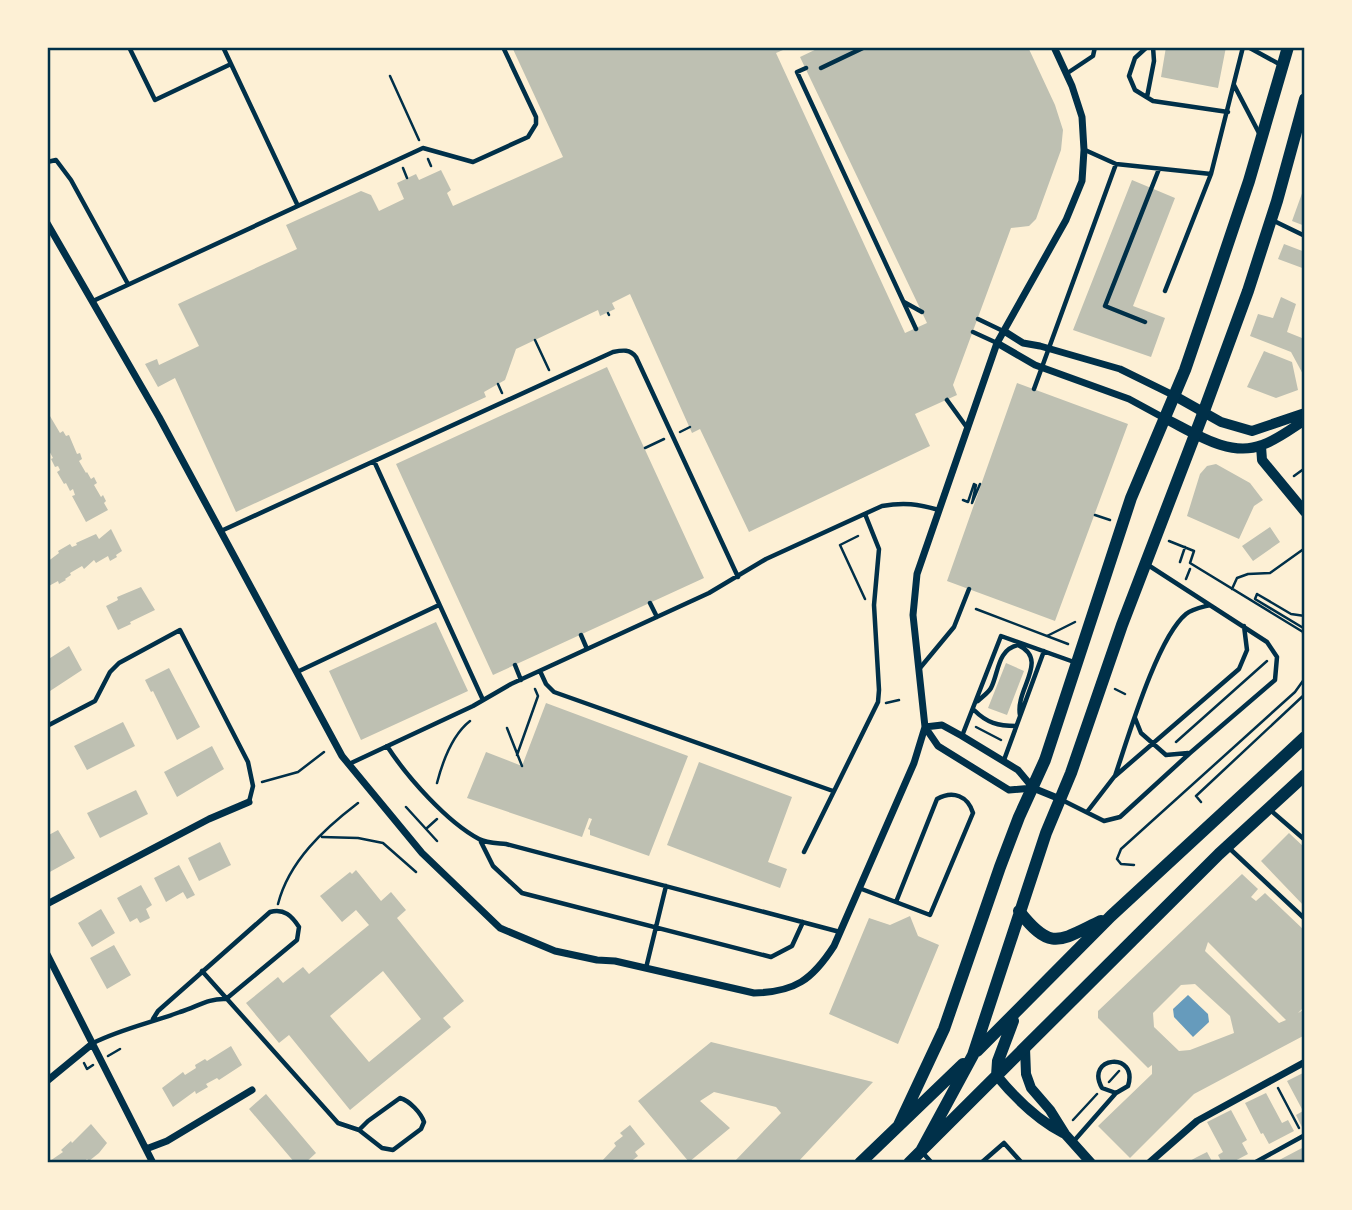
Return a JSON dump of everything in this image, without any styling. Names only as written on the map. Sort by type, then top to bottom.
[{"type":"main road","points":[[899,1125],[945,1028],[1000,867],[1045,760],[1131,498],[1185,370],[1215,282],[1262,138],[1288,47]]},
{"type":"main road","points":[[921,1151],[973,1055],[1018,911],[1048,827],[1061,800],[1145,563],[1204,412],[1301,130],[1305,99]]},
{"type":"main road","points":[[860,1163],[1016,1014],[1111,916],[1305,737]]},
{"type":"main road","points":[[909,1163],[1228,847],[1305,775]]},
{"type":"main road","points":[[1018,911],[1039,934],[1053,939],[1067,937],[1111,916]]},
{"type":"main road","points":[[997,1076],[998,1060],[1016,1014]]},
{"type":"street","points":[[47,222],[349,764],[422,853],[500,928],[555,951],[646,968],[754,993],[773,992],[796,986],[808,979],[822,964],[840,932],[914,763],[925,727],[913,615],[917,574],[997,343],[1066,220],[1082,181],[1082,117],[1054,47]]},
{"type":"street","points":[[1004,331],[1023,343],[1121,369],[1231,425],[1252,431],[1305,412]]},
{"type":"street","points":[[997,343],[1035,365],[1119,395],[1196,434],[1239,450],[1261,446],[1305,420]]},
{"type":"street","points":[[1261,446],[1262,460],[1305,512]]},
{"type":"street","points":[[925,727],[942,725],[1018,770],[1033,788],[1061,800]]},
{"type":"street","points":[[925,727],[937,746],[1004,788],[1033,788]]},
{"type":"street","points":[[47,904],[249,802]]},
{"type":"street","points":[[47,954],[153,1163]]},
{"type":"street","points":[[47,1081],[92,1044]]},
{"type":"street","points":[[1025,1048],[1026,1074],[1031,1088],[1091,1163]]},
{"type":"street","points":[[1149,1163],[1197,1121],[1305,1062]]},
{"type":"street","points":[[997,1076],[1042,1122],[1069,1138]]},
{"type":"street","points":[[146,1149],[167,1140],[253,1090]]},
{"type":"lane","points":[[129,47],[155,100],[231,64]]},
{"type":"lane","points":[[223,47],[297,204]]},
{"type":"lane","points":[[93,301],[297,204],[423,148],[473,162],[528,137],[533,132],[536,117],[503,47]]},
{"type":"lane","points":[[821,68],[864,47]]},
{"type":"lane","points":[[1066,74],[1093,56],[1095,47]]},
{"type":"lane","points":[[1147,47],[1135,58],[1129,76],[1135,90],[1153,101],[1228,112]]},
{"type":"lane","points":[[1147,97],[1154,61],[1153,47]]},
{"type":"lane","points":[[1166,291],[1211,174],[1243,47]]},
{"type":"lane","points":[[1248,47],[1283,66]]},
{"type":"lane","points":[[806,68],[797,72],[916,328]]},
{"type":"lane","points":[[1234,84],[1262,138]]},
{"type":"lane","points":[[1084,150],[1116,164],[1211,174]]},
{"type":"lane","points":[[47,162],[56,160],[71,180],[128,284]]},
{"type":"lane","points":[[1034,389],[1116,164]]},
{"type":"lane","points":[[1145,322],[1105,306],[1159,169]]},
{"type":"lane","points":[[1271,219],[1305,236]]},
{"type":"lane","points":[[903,301],[922,312]]},
{"type":"lane","points":[[978,319],[1004,331]]},
{"type":"lane","points":[[973,332],[997,343]]},
{"type":"lane","points":[[221,531],[600,358],[624,350],[636,357],[738,576]]},
{"type":"lane","points":[[947,400],[968,429]]},
{"type":"lane","points":[[374,461],[483,700]]},
{"type":"lane","points":[[349,764],[717,589],[766,559],[883,506],[915,503],[939,510]]},
{"type":"lane","points":[[804,852],[874,712],[880,690],[874,605],[879,550],[865,514]]},
{"type":"lane","points":[[1061,800],[1104,821],[1120,817],[1275,680],[1276,657],[1267,642],[1145,563]]},
{"type":"lane","points":[[920,668],[954,627],[969,589]]},
{"type":"lane","points":[[650,603],[657,617]]},
{"type":"lane","points":[[1114,777],[1161,651],[1174,627],[1188,612],[1211,604]]},
{"type":"lane","points":[[296,672],[439,605]]},
{"type":"lane","points":[[1087,813],[1114,777],[1239,669],[1247,650],[1244,625]]},
{"type":"lane","points":[[47,726],[95,701],[110,672],[119,663],[180,630],[248,762],[253,786],[249,802]]},
{"type":"lane","points":[[581,635],[587,649]]},
{"type":"lane","points":[[962,736],[1002,636],[1078,663]]},
{"type":"lane","points":[[976,704],[990,690],[1003,653],[1018,645],[1028,649],[1032,657],[1018,705],[1020,715]]},
{"type":"lane","points":[[1003,761],[1044,651]]},
{"type":"lane","points":[[515,665],[521,680]]},
{"type":"lane","points":[[540,671],[546,684],[554,692],[833,791]]},
{"type":"lane","points":[[974,710],[984,720],[1001,726],[1016,726]]},
{"type":"lane","points":[[1135,717],[1141,733],[1166,755],[1190,753]]},
{"type":"lane","points":[[387,746],[402,769],[437,805],[480,841],[493,866],[523,893],[771,957],[792,946],[803,922]]},
{"type":"lane","points":[[858,888],[930,915],[974,813],[963,797],[950,794],[937,799],[896,902]]},
{"type":"lane","points":[[1269,809],[1305,840]]},
{"type":"lane","points":[[480,841],[506,844],[840,932]]},
{"type":"lane","points":[[1228,847],[1305,919]]},
{"type":"lane","points":[[646,968],[666,886]]},
{"type":"lane","points":[[92,1044],[112,1033],[153,1019],[181,1012],[213,999],[226,999],[297,940],[299,927],[286,912],[270,912],[158,1011],[153,1019]]},
{"type":"lane","points":[[202,971],[331,1116],[349,1128],[359,1130],[382,1148],[393,1150],[421,1129],[424,1122],[418,1112],[405,1099],[400,1098],[359,1130]]},
{"type":"lane","points":[[1069,1138],[1116,1093],[1128,1086],[1129,1071],[1125,1065],[1110,1061],[1102,1066],[1098,1081],[1109,1093],[1116,1093]]},
{"type":"lane","points":[[1254,1163],[1305,1135]]},
{"type":"lane","points":[[981,1163],[1004,1143],[1022,1163]]},
{"type":"lane","points":[[921,1151],[932,1163]]},
{"type":"path","points":[[390,76],[431,166]]},
{"type":"path","points":[[403,168],[407,178]]},
{"type":"path","points":[[535,340],[552,377]]},
{"type":"path","points":[[1294,475],[1305,468]]},
{"type":"path","points":[[962,500],[968,502],[974,484],[972,503],[980,484]]},
{"type":"path","points":[[1095,514],[1121,524]]},
{"type":"path","points":[[1159,538],[1194,551],[1190,563],[1303,632]]},
{"type":"path","points":[[1180,562],[1185,547]]},
{"type":"path","points":[[1232,589],[1237,578],[1248,574],[1270,573],[1305,548]]},
{"type":"path","points":[[1184,582],[1190,569]]},
{"type":"path","points":[[1304,644],[1305,629],[1255,599],[1256,594],[1291,614],[1305,616]]},
{"type":"path","points":[[976,609],[1071,645]]},
{"type":"path","points":[[1047,636],[1081,619]]},
{"type":"path","points":[[1176,742],[1269,658]]},
{"type":"path","points":[[1134,865],[1121,864],[1117,859],[1121,849],[1295,692],[1305,678]]},
{"type":"path","points":[[517,755],[538,696],[535,689]]},
{"type":"path","points":[[1115,689],[1125,694]]},
{"type":"path","points":[[1202,802],[1196,796],[1305,694]]},
{"type":"path","points":[[437,783],[444,758],[470,720]]},
{"type":"path","points":[[971,725],[1007,743]]},
{"type":"path","points":[[507,728],[522,766]]},
{"type":"path","points":[[253,786],[298,772],[324,752]]},
{"type":"path","points":[[276,910],[281,893],[297,862],[358,803]]},
{"type":"path","points":[[406,807],[437,841]]},
{"type":"path","points":[[427,828],[437,819]]},
{"type":"path","points":[[320,837],[358,838],[383,843],[416,872]]},
{"type":"path","points":[[1278,1089],[1299,1128]]},
{"type":"water","points":[[1188,995],[1208,1014],[1209,1022],[1193,1037],[1174,1017],[1173,1009]]},
{"type":"building","points":[[512,47],[790,47],[776,53],[905,333],[927,323],[800,57],[821,47],[1028,47],[1055,105],[1063,130],[1061,150],[1036,219],[1029,226],[1011,228],[953,385],[957,395],[915,414],[930,446],[749,532],[700,429],[692,433],[630,294],[612,303],[615,309],[600,316],[598,310],[516,349],[505,380],[484,392],[486,397],[236,512],[175,378],[158,387],[145,364],[157,359],[159,365],[199,346],[178,304],[297,249],[286,225],[361,191],[371,195],[379,211],[404,199],[397,183],[416,174],[419,180],[441,170],[451,190],[447,193],[453,206],[563,157]]},
{"type":"building","points":[[1166,47],[1226,47],[1218,88],[1161,77]]},
{"type":"building","points":[[1132,180],[1175,198],[1133,306],[1165,318],[1151,357],[1073,330]]},
{"type":"building","points":[[1305,185],[1305,226],[1292,221]]},
{"type":"building","points":[[1284,244],[1305,252],[1305,269],[1278,259]]},
{"type":"building","points":[[1281,297],[1296,304],[1287,332],[1302,338],[1305,335],[1305,378],[1291,352],[1250,336],[1258,314],[1273,318]]},
{"type":"building","points":[[1264,351],[1292,362],[1298,390],[1276,398],[1247,387]]},
{"type":"building","points":[[607,367],[704,578],[493,675],[396,464]]},
{"type":"building","points":[[1017,383],[1128,424],[1055,621],[947,581]]},
{"type":"building","points":[[47,411],[60,433],[63,431],[66,436],[69,435],[77,454],[80,453],[82,459],[79,461],[91,479],[94,477],[97,483],[94,485],[106,501],[104,503],[108,510],[86,522],[72,496],[75,495],[73,489],[70,491],[66,483],[64,484],[57,472],[60,470],[58,466],[55,467],[51,459],[53,458],[47,447]]},
{"type":"building","points":[[1216,464],[1250,483],[1263,500],[1254,506],[1239,539],[1187,516],[1200,474],[1207,466]]},
{"type":"building","points":[[1270,527],[1280,542],[1253,561],[1242,546]]},
{"type":"building","points":[[111,529],[122,551],[117,557],[110,561],[108,556],[96,563],[94,560],[84,569],[82,566],[70,573],[66,580],[47,587],[47,562],[59,553],[58,551],[70,544],[72,547],[77,545],[76,543],[96,534],[99,539]]},
{"type":"building","points":[[141,587],[155,610],[118,630],[106,606],[118,600],[117,597]]},
{"type":"building","points":[[436,622],[468,691],[361,740],[329,671]]},
{"type":"building","points":[[69,646],[82,670],[47,693],[47,660]]},
{"type":"building","points":[[1006,663],[1024,671],[1007,715],[988,708]]},
{"type":"building","points":[[169,668],[200,727],[177,740],[145,680]]},
{"type":"building","points":[[546,703],[688,756],[649,856],[590,835],[588,829],[592,819],[589,818],[582,837],[467,798],[486,752],[522,766]]},
{"type":"building","points":[[123,722],[135,746],[87,770],[74,746]]},
{"type":"building","points":[[212,746],[224,769],[177,797],[164,772]]},
{"type":"building","points":[[699,762],[792,797],[768,862],[787,869],[780,888],[667,845]]},
{"type":"building","points":[[136,790],[148,814],[100,838],[87,813]]},
{"type":"building","points":[[58,830],[75,858],[48,873],[47,836]]},
{"type":"building","points":[[1289,833],[1305,848],[1305,907],[1261,861]]},
{"type":"building","points":[[220,842],[231,865],[199,881],[188,858]]},
{"type":"building","points":[[179,865],[195,895],[187,899],[183,892],[166,902],[154,878]]},
{"type":"building","points":[[356,870],[381,901],[391,892],[406,910],[397,918],[464,1001],[443,1018],[451,1027],[350,1110],[289,1035],[279,1043],[246,1003],[278,977],[283,983],[303,967],[309,974],[369,925],[356,910],[342,922],[320,896],[350,872],[352,874]],"holes":[[[383,971],[421,1019],[369,1062],[330,1016]]]},
{"type":"building","points":[[1242,874],[1258,889],[1251,897],[1256,901],[1265,893],[1305,931],[1305,1006],[1298,1013],[1305,1009],[1305,1035],[1194,1094],[1130,1158],[1098,1126],[1152,1074],[1152,1065],[1148,1068],[1098,1018],[1098,1011]],"holes":[[[1208,942],[1286,1020],[1279,1023],[1205,951]],[[1195,984],[1230,1016],[1234,1033],[1190,1050],[1179,1051],[1154,1027],[1153,1013],[1181,985]]]},
{"type":"building","points":[[141,885],[152,905],[146,909],[150,918],[140,923],[137,918],[130,922],[117,898]]},
{"type":"building","points":[[101,909],[115,933],[92,947],[78,923]]},
{"type":"building","points":[[910,916],[918,936],[939,945],[898,1044],[829,1014],[869,918],[890,925]]},
{"type":"building","points":[[114,945],[131,975],[107,989],[90,958]]},
{"type":"building","points":[[711,1042],[873,1082],[797,1163],[733,1163],[781,1113],[776,1107],[714,1092],[700,1101],[730,1128],[689,1162],[638,1101]]},
{"type":"building","points":[[231,1046],[242,1065],[219,1080],[217,1078],[206,1084],[208,1087],[196,1094],[195,1091],[173,1107],[162,1088],[183,1072],[185,1075],[196,1068],[195,1065]]},
{"type":"building","points":[[1305,1072],[1305,1126],[1302,1127],[1296,1115],[1303,1111],[1287,1081]]},
{"type":"building","points":[[1266,1093],[1282,1123],[1288,1120],[1294,1131],[1269,1144],[1245,1103]]},
{"type":"building","points":[[266,1094],[316,1153],[305,1163],[295,1163],[249,1109]]},
{"type":"building","points":[[1231,1110],[1247,1140],[1242,1143],[1248,1154],[1231,1163],[1222,1163],[1218,1155],[1223,1152],[1207,1122]]},
{"type":"building","points":[[91,1124],[107,1143],[99,1153],[83,1163],[47,1163],[63,1152],[61,1150]]},
{"type":"building","points":[[630,1125],[645,1144],[635,1152],[638,1156],[629,1163],[600,1163],[616,1146],[614,1143],[623,1136],[620,1133]]},
{"type":"building","points":[[1304,1147],[1305,1163],[1274,1163],[1283,1158]]},
{"type":"building","points":[[1207,1152],[1213,1163],[1186,1163],[1197,1157]]}]
